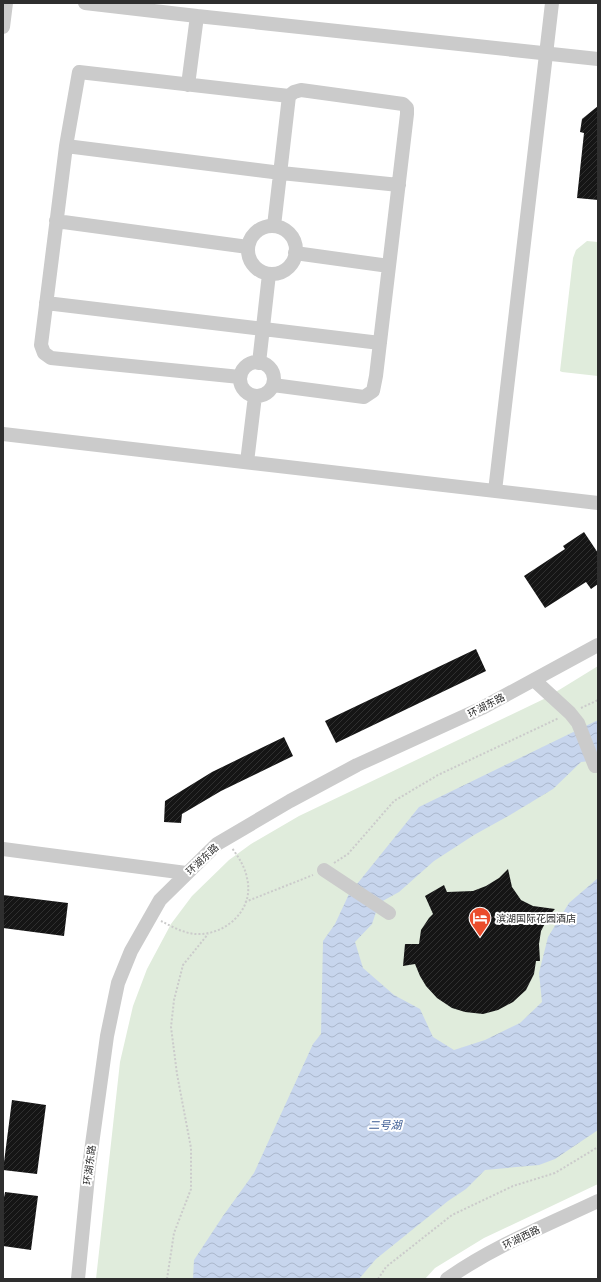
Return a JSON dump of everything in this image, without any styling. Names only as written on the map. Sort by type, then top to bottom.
[{"type":"street","points":[[3,27],[6,3]]},
{"type":"street","points":[[85,3],[598,59]]},
{"type":"street","points":[[495,491],[552,3]]},
{"type":"street","points":[[188,85],[197,16]]},
{"type":"street","points":[[240,377],[51,358],[44,353],[41,345],[56,221],[66,146],[79,72],[289,96],[294,92],[301,90],[403,104],[407,108],[399,185],[373,391],[364,397],[273,385]]},
{"type":"street","points":[[274,226],[289,96]]},
{"type":"street","points":[[66,146],[281,173],[399,185]]},
{"type":"street","points":[[56,221],[248,247]]},
{"type":"street","points":[[268,226],[274,226],[281,228],[291,235],[294,241],[295,253],[291,264],[286,269],[275,274],[269,274],[257,269],[253,265],[249,259],[248,247],[252,236],[257,231],[268,226]]},
{"type":"street","points":[[295,253],[389,266]]},
{"type":"street","points":[[259,362],[269,274]]},
{"type":"street","points":[[46,303],[380,343]]},
{"type":"street","points":[[259,362],[269,367],[272,371],[274,376],[273,385],[265,394],[255,396],[245,392],[242,387],[240,377],[242,372],[249,364],[259,362]]},
{"type":"street","points":[[247,462],[255,396]]},
{"type":"street","points":[[3,434],[598,503]]},
{"type":"street","name":"环湖东路","points":[[78,1279],[89,1166],[107,1036],[118,983],[131,951],[160,900],[216,844],[357,765],[482,708],[598,645]]},
{"type":"street","points":[[534,680],[574,718],[594,766]]},
{"type":"street","points":[[3,849],[186,873]]},
{"type":"street","points":[[324,870],[389,913]]},
{"type":"street","name":"环湖西路","points":[[447,1279],[470,1263],[522,1236],[598,1201]]},
{"type":"path","points":[[245,902],[324,870],[348,854],[394,801],[438,775],[574,718],[598,700]]},
{"type":"path","points":[[151,916],[177,929],[193,934],[208,934],[222,929],[234,920],[243,908],[248,894],[248,880],[243,865],[226,839]]},
{"type":"path","points":[[167,1279],[174,1233],[191,1189],[191,1148],[177,1074],[171,1027],[174,1000],[183,965],[208,934]]},
{"type":"path","points":[[378,1279],[386,1267],[452,1214],[513,1186],[555,1173],[598,1147]]},
{"type":"green space","points":[[587,241],[598,242],[598,376],[560,371],[573,258],[576,250]]},
{"type":"green space","points":[[598,666],[598,1184],[484,1238],[435,1268],[425,1279],[96,1279],[120,1062],[133,1006],[147,969],[171,924],[192,896],[229,860],[251,844],[299,816],[546,698]]},
{"type":"water","name":"二号湖","points":[[598,720],[598,760],[581,762],[553,789],[474,835],[434,861],[399,892],[379,903],[372,924],[355,942],[363,968],[394,995],[420,1009],[433,1037],[454,1050],[485,1040],[520,1023],[542,1002],[539,973],[548,937],[569,903],[598,878],[598,1130],[555,1159],[539,1165],[485,1170],[466,1189],[448,1201],[376,1259],[359,1279],[193,1279],[194,1260],[254,1173],[313,1044],[321,1034],[323,941],[335,924],[349,894],[419,807]]},
{"type":"building","points":[[598,106],[598,200],[577,198],[584,133],[580,132],[582,119]]},
{"type":"building","points":[[584,532],[598,553],[598,584],[591,589],[586,582],[545,608],[524,576],[565,549],[563,546]]},
{"type":"building","points":[[476,649],[486,671],[336,743],[325,721]]},
{"type":"building","points":[[284,737],[293,756],[221,791],[182,814],[181,823],[164,822],[165,801],[212,772]]},
{"type":"building","name":"滨湖国际花园酒店","points":[[508,869],[512,887],[521,900],[533,906],[555,909],[549,916],[541,931],[539,944],[540,961],[536,961],[534,974],[526,990],[513,1002],[498,1010],[483,1014],[465,1012],[452,1008],[437,998],[426,986],[415,964],[403,966],[405,944],[419,944],[421,930],[433,914],[425,896],[444,885],[447,892],[473,891],[486,886],[499,878]]},
{"type":"building","points":[[3,895],[68,903],[64,936],[3,928]]},
{"type":"building","points":[[12,1100],[46,1105],[37,1174],[3,1170]]},
{"type":"building","points":[[5,1192],[38,1196],[31,1250],[3,1246],[3,1203]]},
{"type":"place","name":"滨湖国际花园酒店","points":[[480,938]]}]
